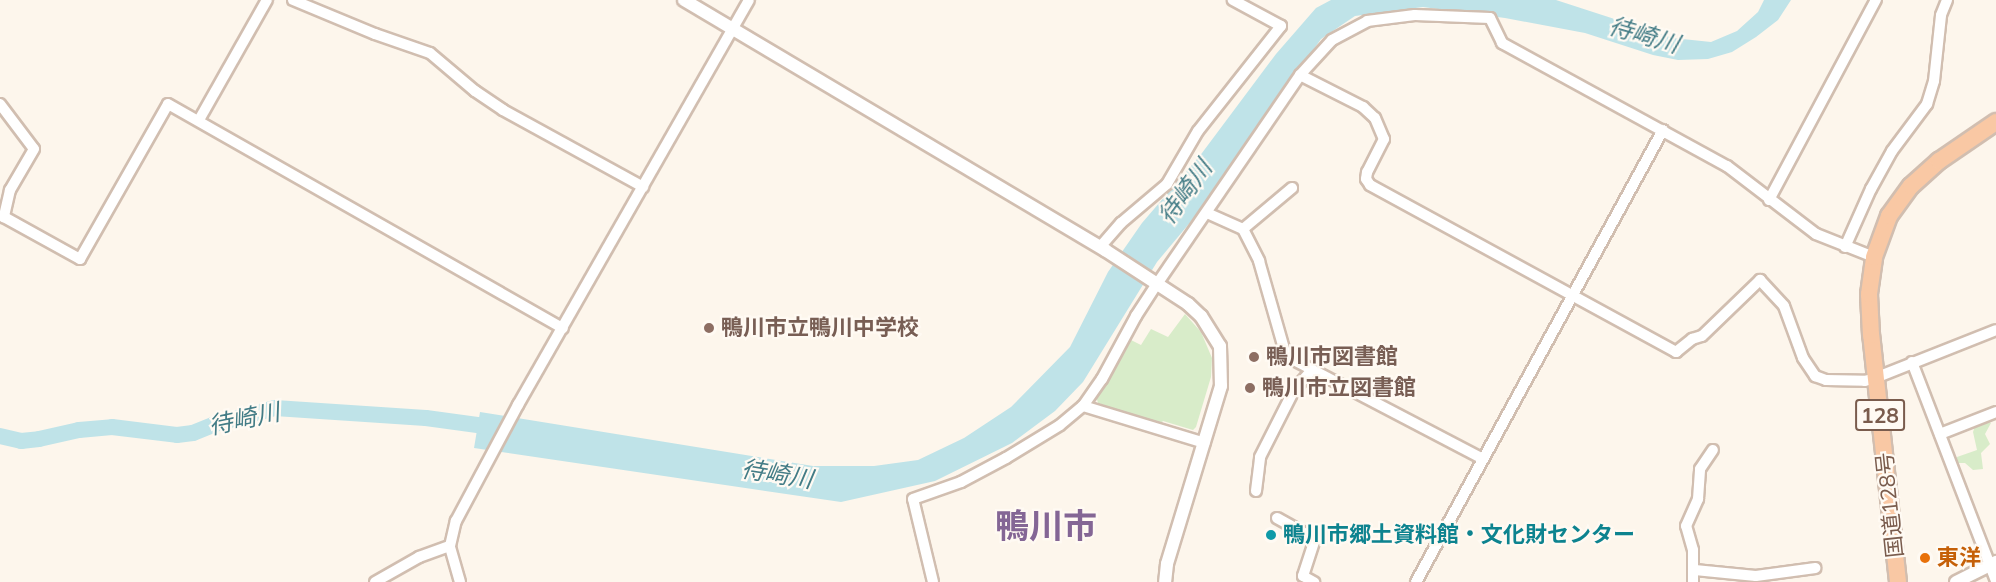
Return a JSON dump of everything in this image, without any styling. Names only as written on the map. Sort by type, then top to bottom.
[{"type":"highway","name":"国道128号","points":[[1898,582],[1875,378],[1869,294],[1874,257],[1889,216],[1911,186],[1939,160],[1996,122]]},
{"type":"street","points":[[199,120],[267,0]]},
{"type":"street","points":[[293,0],[375,34],[430,53],[475,92],[503,110],[643,187]]},
{"type":"street","points":[[684,0],[734,27],[1102,248],[1201,316],[1220,346],[1221,386],[1167,564],[1165,582]]},
{"type":"street","points":[[460,582],[450,546],[456,521],[518,405],[749,0]]},
{"type":"street","points":[[1102,248],[1121,223],[1167,184],[1198,131],[1281,26],[1233,0]]},
{"type":"street","points":[[1769,200],[1876,0]]},
{"type":"street","points":[[1845,247],[1871,189],[1892,151],[1927,104],[1934,81],[1941,15],[1947,0]]},
{"type":"street","points":[[933,582],[913,499],[961,482],[1006,458],[1060,425],[1083,406],[1102,379],[1155,283],[1207,213],[1300,75],[1332,40],[1367,21],[1415,15],[1490,18],[1502,43],[1727,166],[1816,234],[1874,257]]},
{"type":"street","points":[[1300,75],[1363,107],[1375,118],[1384,139],[1367,172],[1366,179],[1370,185],[1676,352],[1692,339],[1702,336],[1760,280],[1784,306],[1803,358],[1815,376],[1826,380],[1865,381],[1996,330]]},
{"type":"street","points":[[0,104],[34,148],[10,189],[4,217],[80,259],[168,104],[563,328]]},
{"type":"street","points":[[1416,582],[1663,130]]},
{"type":"street","points":[[1243,229],[1292,188]]},
{"type":"street","points":[[1207,213],[1243,229],[1259,261],[1283,350],[1290,360],[1483,459]]},
{"type":"street","points":[[1912,362],[1993,563],[1996,581]]},
{"type":"street","points":[[1256,491],[1260,457],[1294,390],[1312,370]]},
{"type":"street","points":[[1083,406],[1205,443]]},
{"type":"street","points":[[1940,434],[1996,412]]},
{"type":"street","points":[[1693,582],[1695,570],[1686,526],[1698,499],[1700,468],[1713,450]]},
{"type":"street","points":[[1277,518],[1315,539],[1303,576],[1314,582]]},
{"type":"street","points":[[375,582],[419,557],[450,546]]},
{"type":"street","points":[[1956,582],[1993,563]]},
{"type":"street","points":[[1695,570],[1756,576],[1815,568]]},
{"type":"green space","points":[[1185,314],[1201,332],[1212,358],[1211,377],[1196,427],[1193,430],[1163,421],[1160,424],[1098,403],[1096,396],[1129,339],[1141,345],[1151,329],[1168,337]]},
{"type":"green space","points":[[1985,420],[1991,423],[1985,434],[1990,444],[1981,453],[1983,469],[1973,470],[1965,463],[1956,463],[1957,457],[1977,450],[1973,432],[1975,426]]},
{"type":"water","points":[[1331,0],[1556,0],[1673,38],[1711,42],[1737,31],[1758,12],[1764,0],[1791,0],[1778,20],[1756,37],[1732,52],[1708,59],[1678,60],[1653,55],[1585,33],[1505,18],[1423,7],[1355,16],[1321,39],[1198,213],[1157,262],[1083,382],[1055,411],[1012,443],[935,481],[841,502],[474,448],[480,412],[813,466],[874,466],[918,460],[964,438],[1011,407],[1070,347],[1108,272],[1142,223],[1202,153],[1276,54],[1316,8]]},
{"type":"waterway","name":"待崎川","points":[[0,436],[21,441],[79,430],[112,427],[177,435],[193,433],[215,424],[275,408],[426,418],[499,428]]},
{"type":"place","name":"鴨川市立鴨川中学校","points":[[709,328]]},
{"type":"place","name":"鴨川市図書館","points":[[1254,357]]},
{"type":"place","name":"鴨川市立図書館","points":[[1250,388]]},
{"type":"place","name":"鴨川市郷土資料館・文化財センター","points":[[1271,535]]},
{"type":"place","name":"東洋","points":[[1925,558]]},
{"type":"district","name":"鴨川市","points":[[1046,526]]}]
